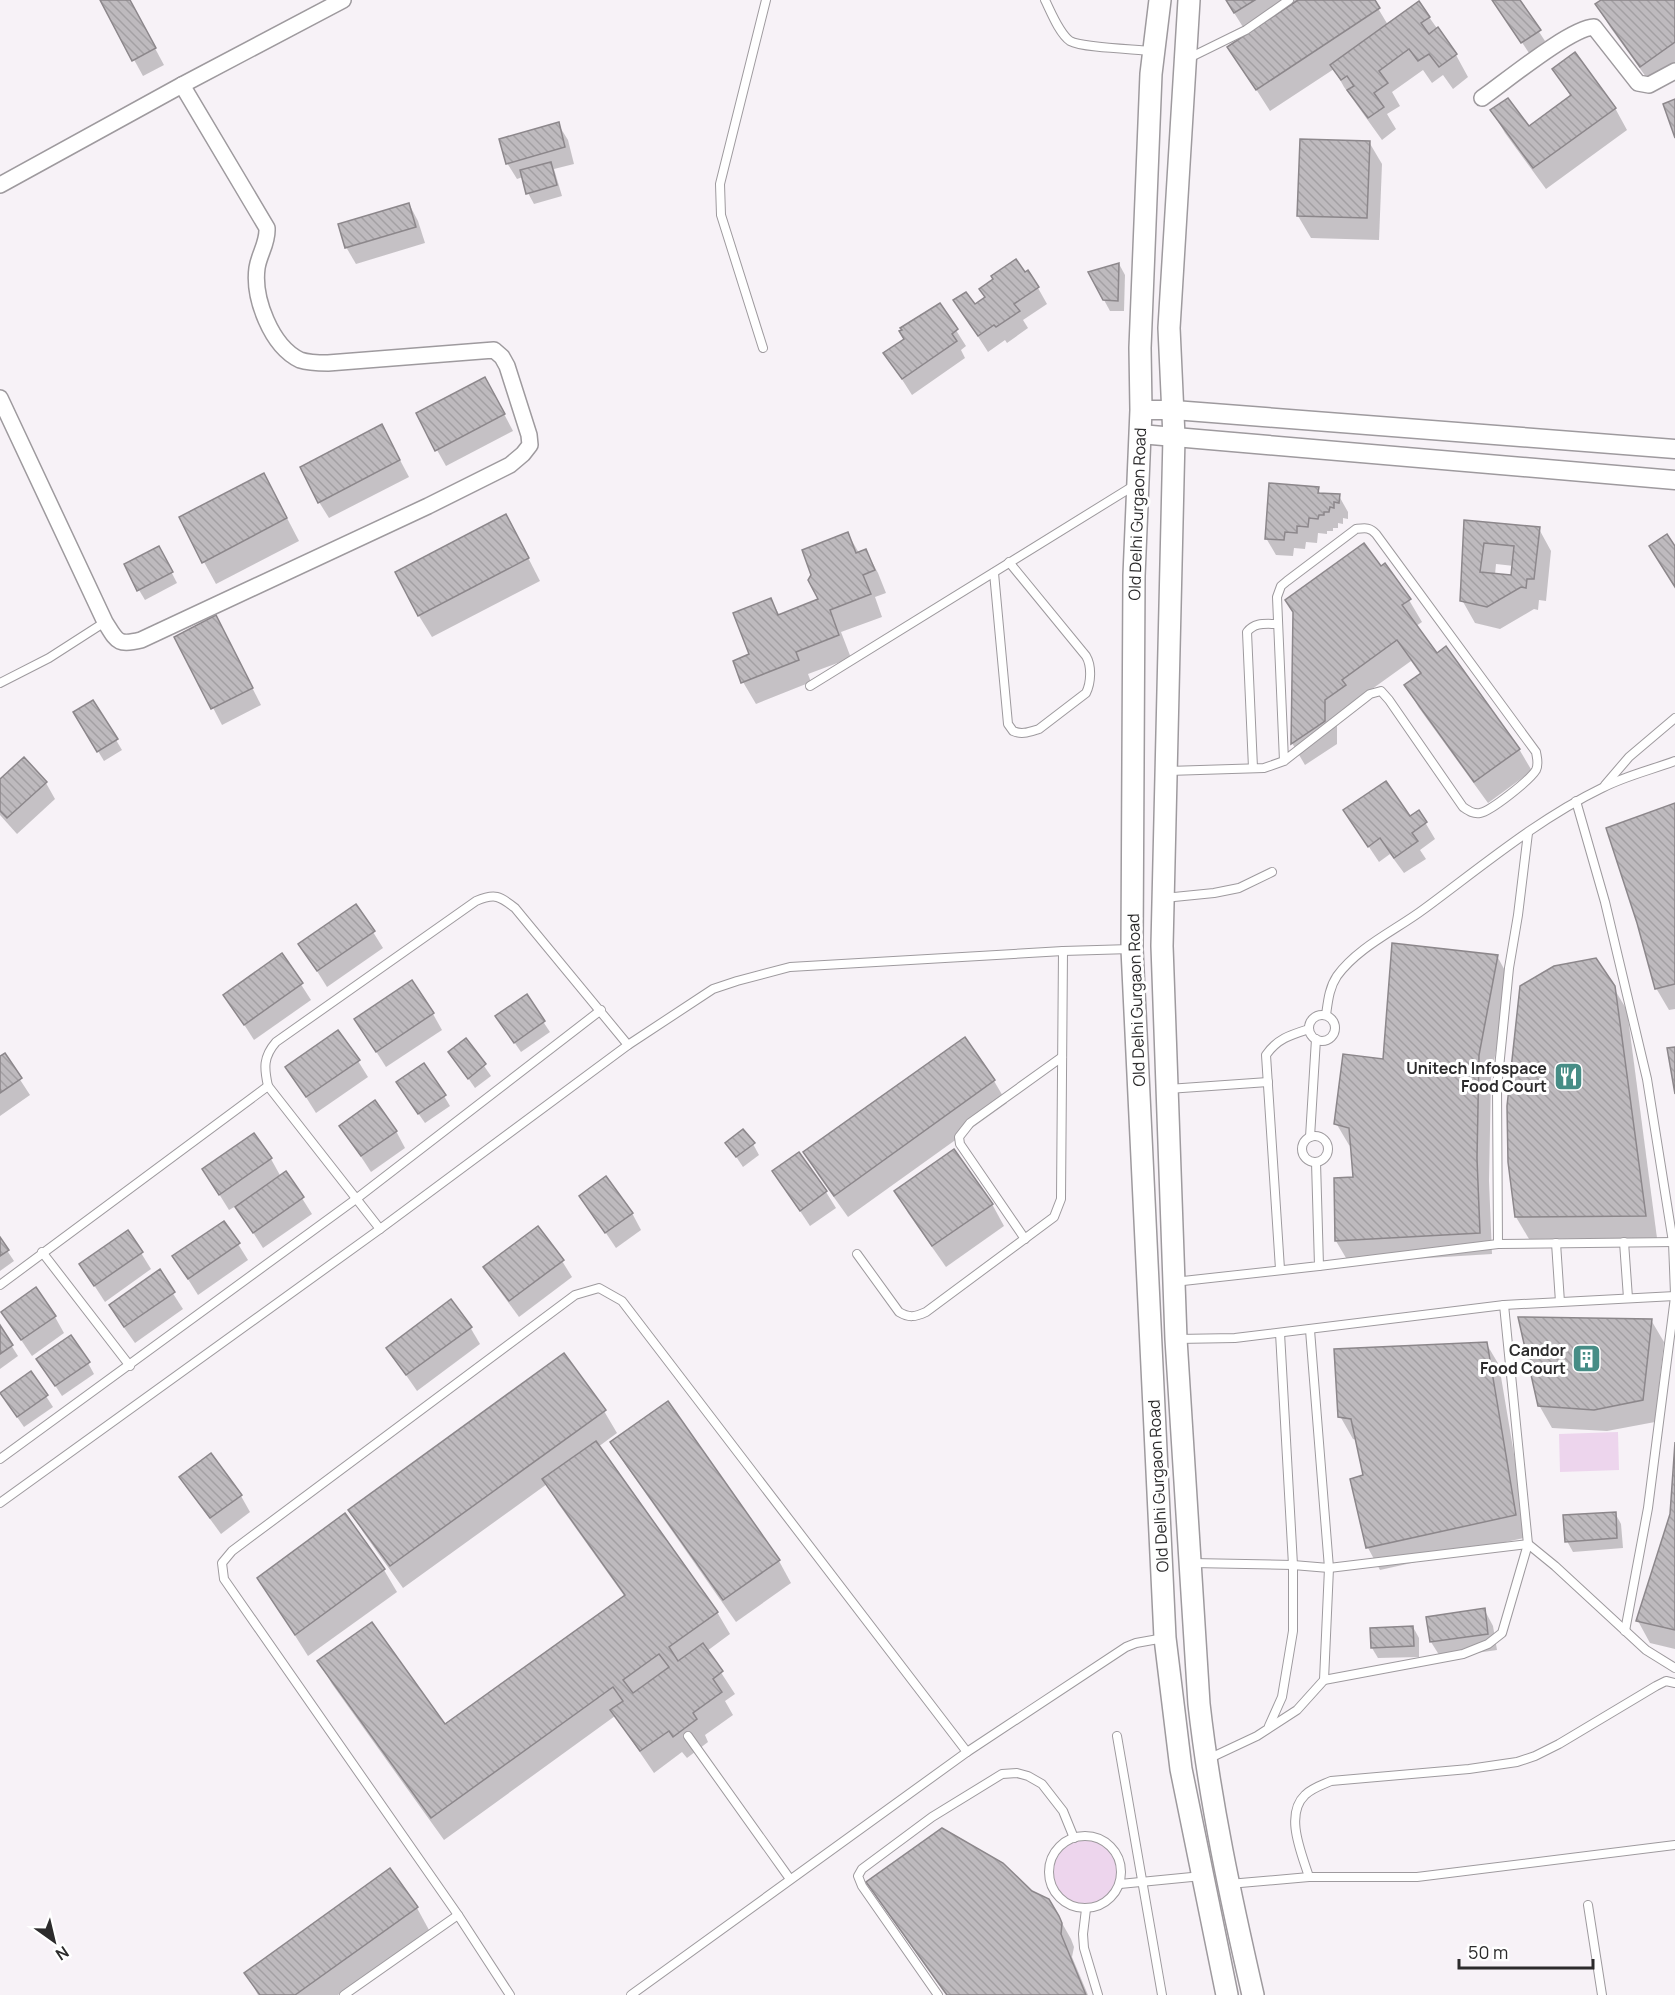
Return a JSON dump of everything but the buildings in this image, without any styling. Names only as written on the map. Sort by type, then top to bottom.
[{"type":"main road","name":"Old Delhi Gurgaon Road","points":[[1160,0],[1153,51],[1140,348],[1141,410],[1134,576],[1132,949],[1166,1638],[1181,1769],[1227,1995]]},
{"type":"main road","name":"Old Delhi Gurgaon Road","points":[[1189,0],[1169,328],[1174,437],[1162,946],[1176,1339],[1199,1704],[1205,1760],[1228,1884],[1253,1995]]},
{"type":"main road","points":[[1174,1707],[1199,1704]]},
{"type":"street","points":[[0,185],[343,0]]},
{"type":"street","points":[[1482,98],[1562,40],[1586,27],[1594,27],[1638,83],[1649,85],[1675,71]]},
{"type":"street","points":[[0,398],[105,622],[116,639],[126,644],[141,640],[428,506],[510,465],[530,445],[530,435],[507,366],[494,350],[328,363],[302,360],[286,349],[265,320],[258,290],[256,270],[265,243],[267,228],[182,85]]},
{"type":"street","points":[[1141,410],[1174,410],[1675,449]]},
{"type":"street","points":[[1140,434],[1675,480]]},
{"type":"lane","points":[[763,348],[721,215],[720,192],[723,170],[766,0]]},
{"type":"lane","points":[[1045,0],[1064,34],[1070,40],[1086,44],[1153,51]]},
{"type":"lane","points":[[1184,60],[1246,30],[1289,0]]},
{"type":"lane","points":[[810,686],[1138,482]]},
{"type":"lane","points":[[1166,771],[1264,768],[1284,761],[1370,694],[1381,691],[1463,807],[1471,813],[1481,813],[1490,808],[1528,778],[1537,769],[1538,763],[1536,752],[1371,529],[1366,528],[1356,529],[1281,586],[1277,597],[1284,761]]},
{"type":"lane","points":[[994,573],[1008,724],[1013,731],[1020,734],[1039,729],[1086,693],[1089,689],[1090,666],[1086,656],[1009,562]]},
{"type":"lane","points":[[0,683],[49,658],[105,622]]},
{"type":"lane","points":[[1253,768],[1247,632],[1251,626],[1257,624],[1277,624]]},
{"type":"lane","points":[[1604,787],[1629,757],[1675,718]]},
{"type":"lane","points":[[1326,1015],[1330,990],[1345,966],[1359,954],[1576,801],[1604,787],[1675,761]]},
{"type":"lane","points":[[1576,801],[1605,902],[1647,1079],[1674,1242],[1675,1296],[1648,1508],[1625,1631]]},
{"type":"lane","points":[[1498,1244],[1497,1088],[1509,968],[1528,833]]},
{"type":"lane","points":[[1164,898],[1239,888],[1272,872]]},
{"type":"lane","points":[[380,1229],[267,1086],[264,1067],[267,1052],[276,1042],[476,901],[490,895],[503,898],[515,908],[628,1045]]},
{"type":"lane","points":[[0,1503],[380,1229],[628,1045],[713,989],[790,968],[1063,951],[1132,949]]},
{"type":"lane","points":[[856,1254],[899,1312],[907,1317],[916,1316],[926,1312],[1054,1217],[1061,1199],[1063,951]]},
{"type":"lane","points":[[0,1459],[356,1199],[601,1010]]},
{"type":"lane","points":[[1309,1029],[1313,1018],[1326,1015],[1333,1020],[1335,1033],[1329,1040],[1316,1040]]},
{"type":"lane","points":[[1309,1029],[1316,1040],[1310,1137],[1303,1144],[1303,1154],[1310,1161],[1316,1162],[1324,1158],[1327,1144],[1320,1137],[1310,1137]]},
{"type":"lane","points":[[1280,1269],[1266,1055],[1283,1038],[1309,1029]]},
{"type":"lane","points":[[1025,1239],[960,1144],[959,1137],[970,1123],[1062,1057]]},
{"type":"lane","points":[[1167,1089],[1268,1082]]},
{"type":"lane","points":[[0,1285],[267,1086]]},
{"type":"lane","points":[[1316,1162],[1319,1266]]},
{"type":"lane","points":[[1624,1242],[1628,1298]]},
{"type":"lane","points":[[1174,1282],[1498,1244],[1674,1242]]},
{"type":"lane","points":[[1556,1243],[1560,1302]]},
{"type":"lane","points":[[42,1252],[130,1366]]},
{"type":"lane","points":[[510,1995],[458,1915],[224,1579],[222,1563],[232,1551],[575,1296],[599,1288],[622,1302],[967,1752]]},
{"type":"lane","points":[[1176,1339],[1234,1338],[1504,1305],[1675,1296]]},
{"type":"lane","points":[[1205,1760],[1257,1736],[1297,1710],[1324,1680],[1463,1654],[1488,1644],[1502,1633],[1528,1544],[1504,1305]]},
{"type":"lane","points":[[1310,1330],[1329,1568],[1324,1680]]},
{"type":"lane","points":[[1268,1727],[1282,1697],[1293,1631],[1293,1565],[1280,1333]]},
{"type":"lane","points":[[1191,1563],[1329,1568],[1528,1544],[1556,1566],[1646,1650],[1674,1667]]},
{"type":"lane","points":[[631,1995],[967,1752],[1126,1647],[1166,1638]]},
{"type":"lane","points":[[1309,1877],[1298,1839],[1295,1818],[1298,1804],[1305,1794],[1315,1788],[1331,1781],[1469,1769],[1516,1762],[1535,1756],[1559,1744],[1666,1681],[1675,1683]]},
{"type":"lane","points":[[688,1736],[790,1879]]},
{"type":"lane","points":[[1117,1736],[1162,1995]]},
{"type":"lane","points":[[938,1995],[862,1886],[858,1876],[862,1869],[932,1817],[1002,1774],[1017,1773],[1042,1784],[1063,1811],[1074,1838]]},
{"type":"lane","points":[[1087,1836],[1100,1839],[1112,1847],[1119,1858],[1122,1871],[1120,1884],[1112,1897],[1101,1906],[1086,1909],[1075,1908],[1062,1900],[1052,1888],[1049,1872],[1052,1858],[1061,1846],[1074,1838],[1087,1836]]},
{"type":"lane","points":[[1228,1884],[1309,1877],[1417,1877],[1675,1845]]},
{"type":"lane","points":[[1120,1884],[1203,1875]]},
{"type":"lane","points":[[1588,1905],[1602,1995]]},
{"type":"lane","points":[[1086,1909],[1084,1948],[1098,1995]]},
{"type":"lane","points":[[344,1995],[458,1915]]},
{"type":"shaded area","points":[[1618,1432],[1619,1470],[1560,1472],[1559,1434]]},
{"type":"shaded area","points":[[1086,1840],[1098,1843],[1109,1850],[1116,1861],[1119,1873],[1116,1885],[1109,1896],[1098,1903],[1086,1906],[1074,1903],[1063,1896],[1056,1885],[1053,1873],[1056,1861],[1063,1850],[1074,1843]]},
{"type":"place","name":"Unitech Infospace Food Court","points":[[1568,1077]]},
{"type":"place","name":"Candor Food Court","points":[[1587,1359]]}]
